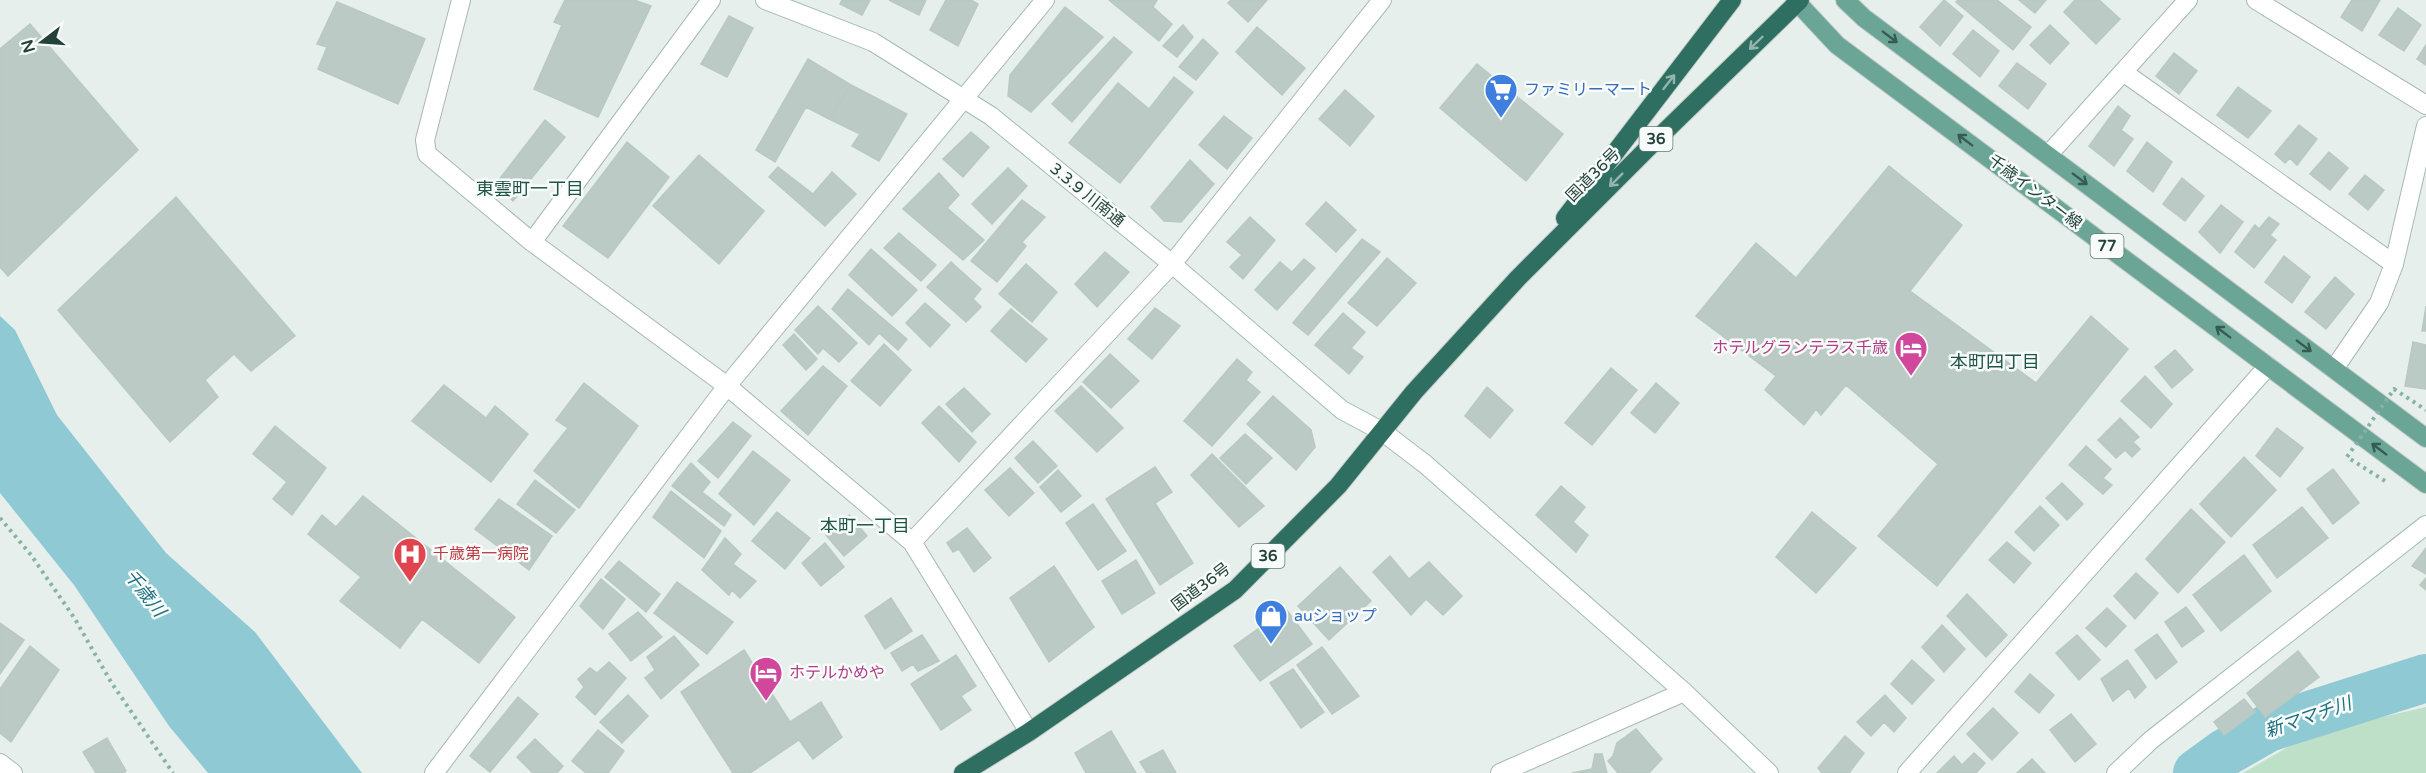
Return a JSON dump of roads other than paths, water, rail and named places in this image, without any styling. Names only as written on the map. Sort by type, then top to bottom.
[{"type":"highway","name":"国道36号","points":[[1518,278],[1732,0]]},
{"type":"highway","name":"国道36号","points":[[963,773],[986,767],[1029,732],[1235,590],[1338,486],[1414,392],[1518,278],[1798,1]]},
{"type":"main road","name":"77","points":[[1845,0],[1864,18],[2426,438]]},
{"type":"main road","name":"千歳インター線","points":[[1798,1],[1837,45],[2426,484]]},
{"type":"street","points":[[461,0],[425,140],[427,154],[532,242],[727,386],[912,542],[1029,732]]},
{"type":"street","points":[[532,242],[711,0]]},
{"type":"street","name":"3.3.9 川南通","points":[[765,0],[873,42],[991,116],[1172,264],[1342,410],[1383,432],[1425,464],[1684,692],[1769,773]]},
{"type":"street","points":[[436,772],[727,386],[1045,0]]},
{"type":"street","points":[[912,542],[1172,264],[1382,0]]},
{"type":"street","points":[[2048,155],[2188,0]]},
{"type":"street","points":[[2256,0],[2426,105]]},
{"type":"street","points":[[2123,72],[2394,264]]},
{"type":"street","points":[[2334,369],[2379,303],[2394,264],[2426,126]]},
{"type":"street","points":[[1907,773],[2268,366]]},
{"type":"street","points":[[2116,773],[2151,740],[2426,525]]},
{"type":"street","points":[[1500,773],[1684,692]]},
{"type":"street","points":[[0,763],[13,773]]},
{"type":"water","name":"千歳川","points":[[0,316],[15,330],[57,415],[166,553],[255,632],[362,773],[208,773],[169,726],[74,585],[0,493]]},
{"type":"waterway","name":"新ママチ川","points":[[2197,773],[2226,752],[2268,728],[2426,678]]},
{"type":"place","name":"ファミリーマート","points":[[1501,119]]},
{"type":"place","name":"ホテルグランテラス千歳","points":[[1911,377]]},
{"type":"place","name":"千歳第一病院","points":[[410,583]]},
{"type":"place","name":"auショップ","points":[[1271,645]]},
{"type":"place","name":"ホテルかめや","points":[[766,702]]},
{"type":"district","name":"東雲町一丁目","points":[[530,189]]},
{"type":"district","name":"本町四丁目","points":[[1995,362]]},
{"type":"district","name":"本町一丁目","points":[[865,526]]}]
